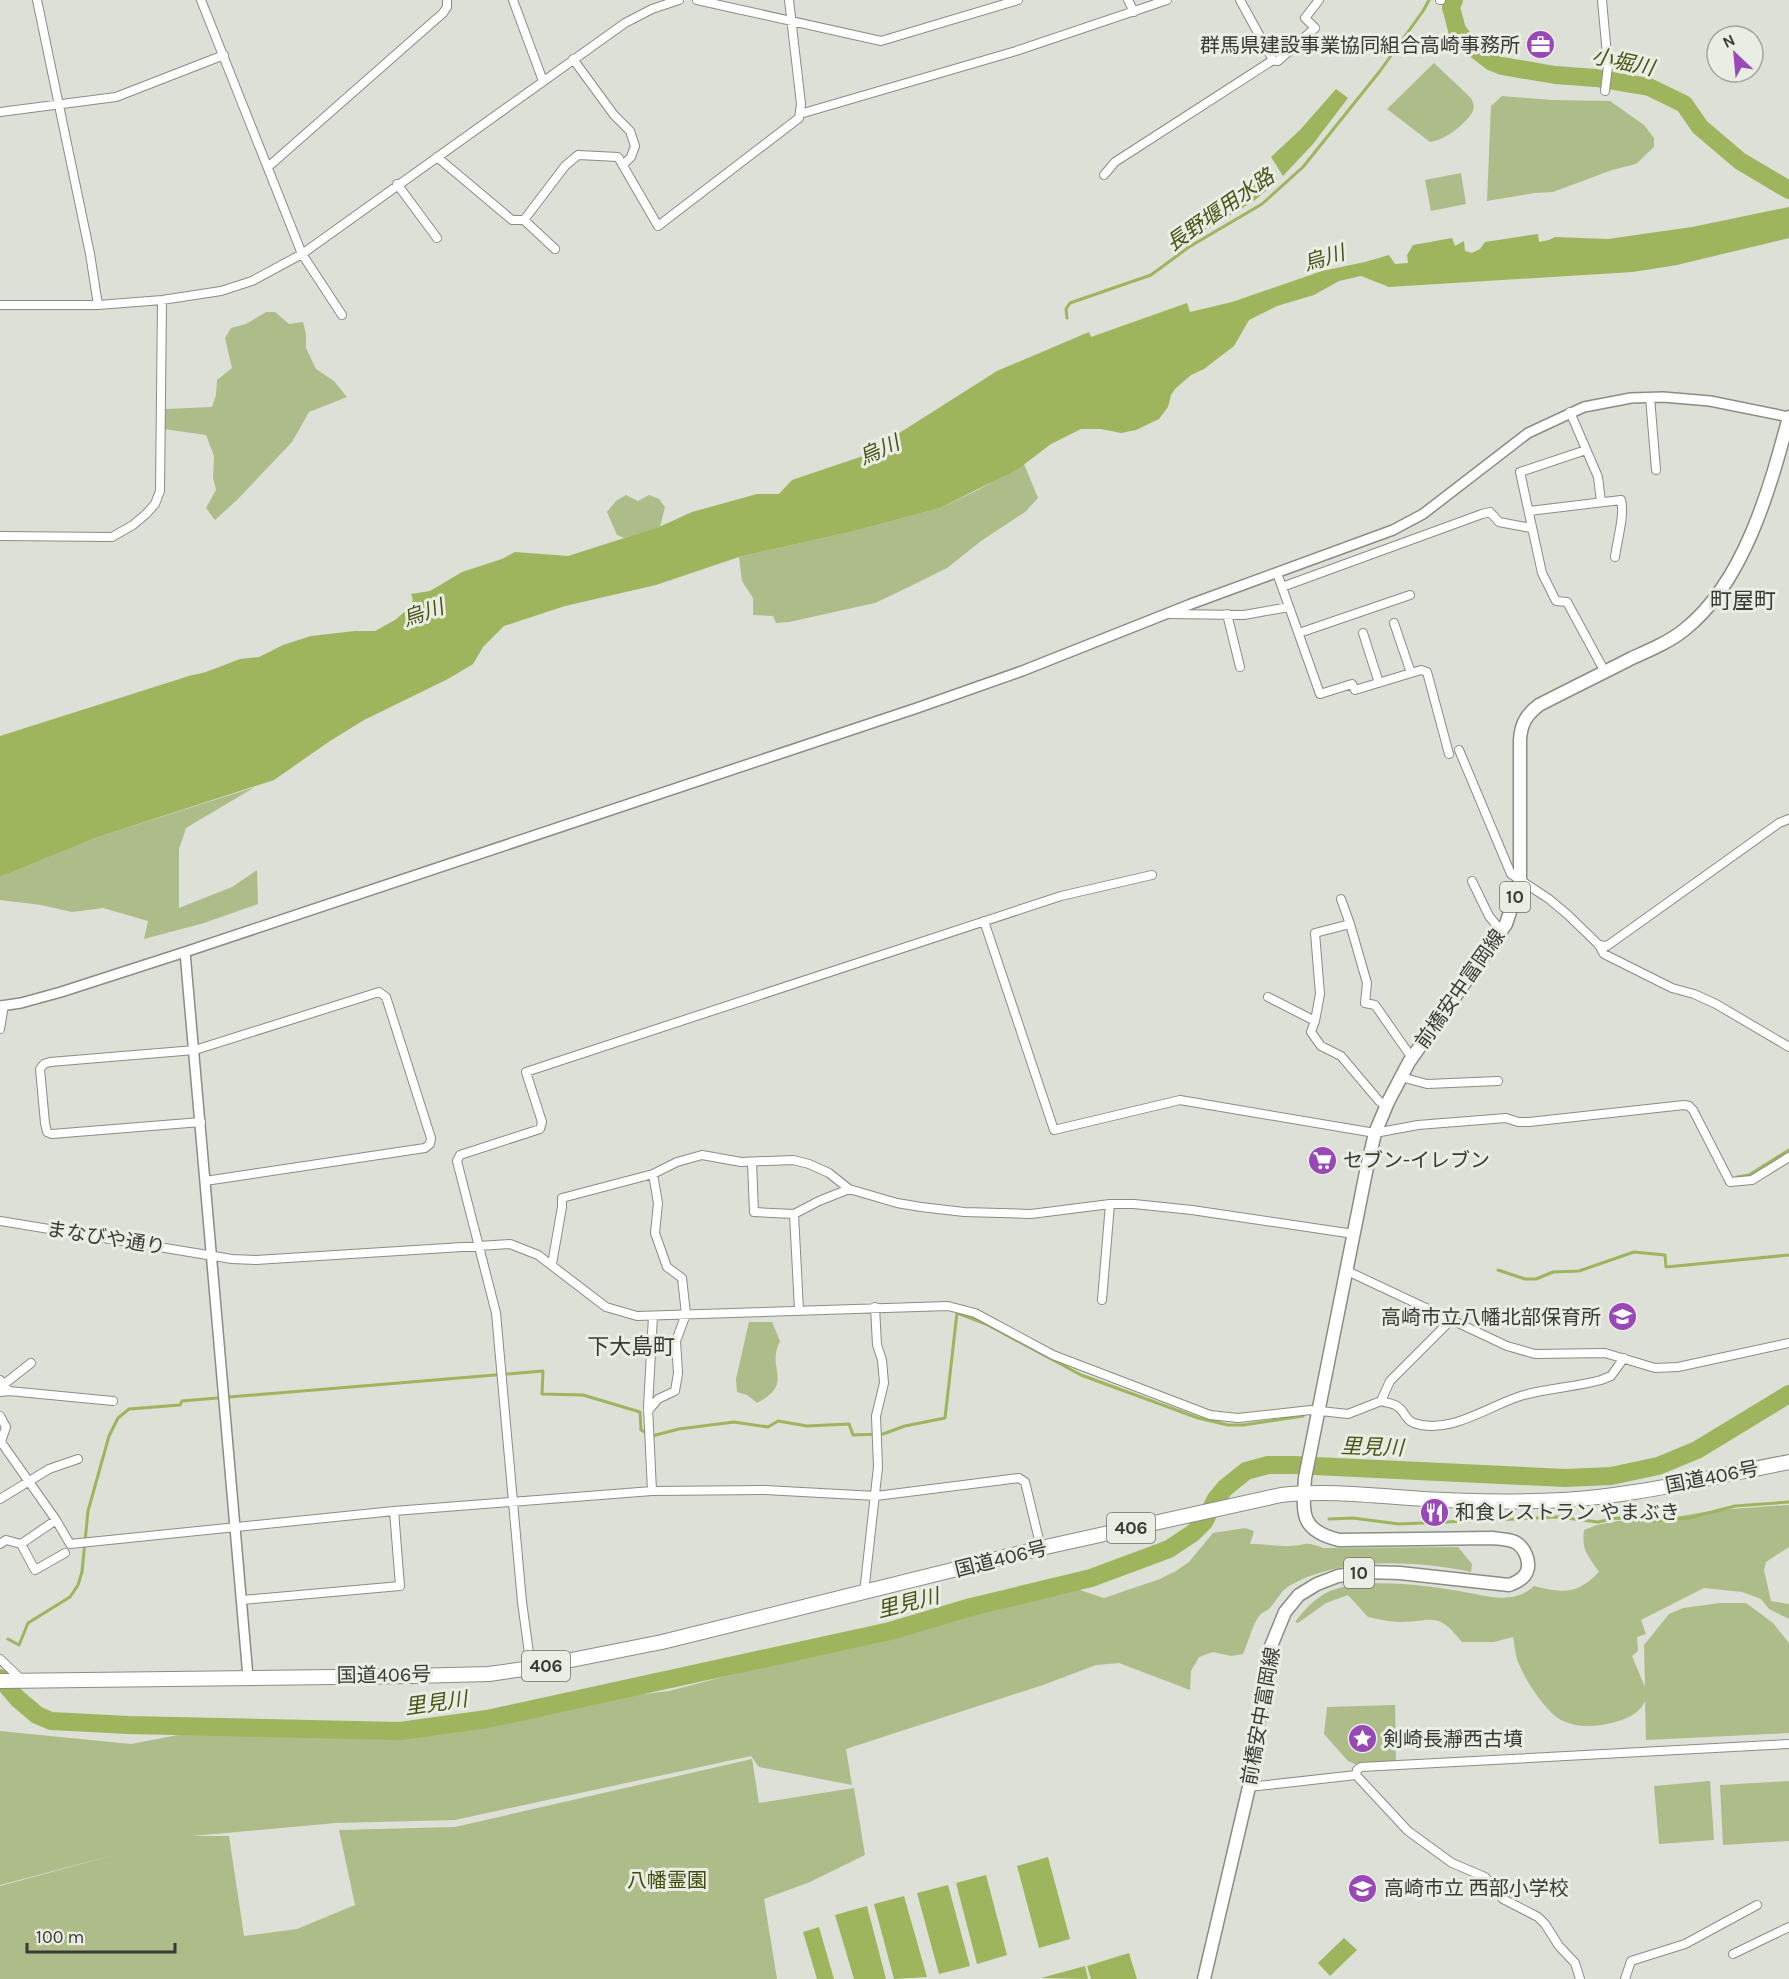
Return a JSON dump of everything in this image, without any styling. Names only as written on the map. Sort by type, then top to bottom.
[{"type":"highway","name":"国道406号","points":[[0,1681],[489,1674],[662,1642],[1041,1548],[1281,1495],[1304,1493],[1534,1502],[1566,1500],[1603,1497],[1789,1462]]},
{"type":"main road","name":"前橋安中富岡線","points":[[1204,1979],[1249,1787],[1269,1651],[1285,1612],[1299,1595],[1317,1584],[1338,1576],[1367,1572],[1400,1573],[1497,1586],[1509,1585],[1520,1580],[1526,1573],[1528,1560],[1523,1549],[1518,1544],[1502,1539],[1339,1540],[1321,1536],[1311,1528],[1306,1519],[1304,1493],[1306,1475],[1345,1270],[1375,1133],[1386,1106],[1412,1058],[1502,932],[1520,881],[1520,740],[1523,722],[1539,705],[1683,631],[1705,612],[1723,589],[1738,562],[1772,475],[1789,417]]},
{"type":"street","points":[[37,0],[90,254],[98,305]]},
{"type":"street","points":[[201,0],[302,254],[342,315]]},
{"type":"street","points":[[268,167],[443,13],[447,7],[447,0]]},
{"type":"street","points":[[513,0],[543,81]]},
{"type":"street","points":[[0,305],[98,305],[162,300],[234,288],[302,254],[625,23],[652,9],[679,0]]},
{"type":"street","points":[[697,0],[881,41],[1018,0]]},
{"type":"street","points":[[524,220],[565,166],[578,155],[618,157],[658,226],[794,124],[800,114],[801,104],[789,0]]},
{"type":"street","points":[[1128,0],[1134,12]]},
{"type":"street","points":[[800,114],[1016,51],[1167,0]]},
{"type":"street","points":[[1240,0],[1274,60]]},
{"type":"street","points":[[1104,176],[1116,162],[1274,60],[1278,61],[1315,28],[1305,18],[1319,0]]},
{"type":"street","points":[[1602,0],[1608,66],[1605,91]]},
{"type":"street","points":[[0,112],[116,97],[224,55]]},
{"type":"street","points":[[573,59],[614,115],[630,131],[634,146],[631,157],[623,165]]},
{"type":"street","points":[[437,157],[512,220],[524,220],[555,249]]},
{"type":"street","points":[[397,184],[437,238]]},
{"type":"street","points":[[0,536],[112,537],[133,525],[155,504],[160,491],[162,300]]},
{"type":"street","points":[[1650,397],[1656,470]]},
{"type":"street","points":[[0,1029],[2,1005],[21,1003],[62,992],[917,708],[1374,538],[1423,514],[1528,433],[1570,412],[1600,403],[1650,397],[1710,401],[1789,417]]},
{"type":"street","points":[[1570,412],[1598,477],[1601,502]]},
{"type":"street","points":[[1586,450],[1520,472],[1542,573],[1556,601],[1567,602],[1605,672]]},
{"type":"street","points":[[1529,511],[1621,500],[1623,510],[1615,557]]},
{"type":"street","points":[[1282,587],[1490,512],[1499,522],[1532,528]]},
{"type":"street","points":[[1277,573],[1320,694],[1352,684],[1355,690],[1421,670],[1427,672],[1449,754]]},
{"type":"street","points":[[1299,633],[1410,595]]},
{"type":"street","points":[[1167,614],[1244,615],[1290,607]]},
{"type":"street","points":[[1227,614],[1240,667]]},
{"type":"street","points":[[1394,623],[1411,673]]},
{"type":"street","points":[[1363,633],[1379,683]]},
{"type":"street","points":[[1459,750],[1511,874],[1549,899],[1599,945],[1604,954],[1672,988],[1694,994],[1716,1004],[1789,1047]]},
{"type":"street","points":[[1599,945],[1607,946],[1779,822],[1789,819]]},
{"type":"street","points":[[531,1668],[522,1602],[496,1313],[457,1161],[460,1155],[540,1129],[542,1122],[526,1072],[1061,896],[1152,875]]},
{"type":"street","points":[[1472,881],[1489,916],[1502,932]]},
{"type":"street","points":[[1341,899],[1367,983],[1365,1003],[1375,1005],[1412,1058]]},
{"type":"street","points":[[984,921],[1054,1130],[1180,1100],[1375,1133],[1418,1125],[1506,1118],[1528,1122],[1684,1105],[1693,1110],[1730,1182],[1752,1180],[1789,1157]]},
{"type":"street","points":[[1350,924],[1315,933],[1320,994],[1311,1032],[1321,1046],[1341,1056],[1386,1106]]},
{"type":"street","points":[[185,952],[248,1677]]},
{"type":"street","points":[[201,1122],[59,1134],[47,1132],[40,1069],[44,1064],[50,1062],[195,1050],[379,992],[387,997],[431,1138],[430,1144],[425,1148],[205,1181]]},
{"type":"street","points":[[1268,997],[1315,1021]]},
{"type":"street","points":[[1401,1077],[1426,1084],[1498,1081]]},
{"type":"street","points":[[552,1264],[562,1198],[653,1174],[677,1162],[702,1155],[752,1162],[781,1159],[809,1164],[829,1173],[849,1189],[897,1203],[974,1213],[1031,1214],[1134,1203],[1354,1234]]},
{"type":"street","points":[[752,1162],[754,1212],[794,1214],[849,1189]]},
{"type":"street","points":[[648,1411],[658,1399],[675,1390],[678,1373],[676,1341],[686,1314],[682,1278],[667,1267],[655,1233],[658,1203],[653,1174]]},
{"type":"street","points":[[1102,1300],[1110,1204]]},
{"type":"street","points":[[794,1214],[799,1310]]},
{"type":"street","name":"まなびや通り","points":[[0,1221],[211,1255],[256,1260],[510,1244],[524,1248],[552,1264],[606,1307],[637,1316],[948,1306],[975,1313],[1053,1356],[1210,1415],[1238,1418],[1311,1410],[1348,1414],[1381,1401]]},
{"type":"street","points":[[1345,1270],[1507,1346],[1535,1354],[1605,1353],[1655,1368],[1678,1367],[1789,1343]]},
{"type":"street","points":[[864,1593],[876,1496],[878,1460],[876,1416],[884,1383],[882,1360],[877,1345],[875,1307]]},
{"type":"street","points":[[652,1491],[648,1411],[653,1316]]},
{"type":"street","points":[[1452,1319],[1390,1381],[1381,1401],[1399,1407],[1406,1418],[1413,1423],[1436,1425],[1450,1423],[1480,1414],[1524,1395],[1601,1380],[1611,1376],[1624,1358]]},
{"type":"street","points":[[3,1387],[31,1363]]},
{"type":"street","points":[[3,1387],[113,1401]]},
{"type":"street","points":[[0,1416],[6,1427],[1,1443],[56,1520],[70,1544],[236,1529],[394,1511],[652,1491],[765,1490],[876,1496],[1023,1479],[1041,1548]]},
{"type":"street","points":[[0,1499],[49,1470],[78,1460]]},
{"type":"street","points":[[242,1600],[400,1586],[394,1511]]},
{"type":"street","points":[[21,1544],[56,1520]]},
{"type":"street","points":[[0,1544],[6,1540],[21,1544],[35,1570],[65,1553]]},
{"type":"street","points":[[0,1659],[19,1681]]},
{"type":"street","points":[[1356,1775],[1357,1770],[1361,1767],[1789,1744]]},
{"type":"street","points":[[1249,1787],[1356,1775]]},
{"type":"street","points":[[1356,1775],[1408,1832],[1452,1863],[1485,1877],[1503,1899],[1538,1917],[1559,1946],[1575,1963],[1580,1979]]},
{"type":"street","points":[[1624,1979],[1631,1961],[1684,1944],[1757,1905]]},
{"type":"street","points":[[1733,1954],[1789,1927]]},
{"type":"green space","points":[[1434,63],[1470,97],[1474,107],[1466,121],[1454,131],[1430,142],[1387,109]]},
{"type":"green space","points":[[1502,96],[1610,101],[1644,125],[1654,138],[1654,147],[1636,164],[1612,170],[1553,192],[1487,201],[1491,106]]},
{"type":"green space","points":[[1461,173],[1466,204],[1431,211],[1425,180]]},
{"type":"green space","points":[[266,312],[275,312],[289,324],[303,322],[306,348],[316,369],[334,381],[347,397],[309,412],[292,442],[215,520],[206,508],[216,490],[213,478],[214,456],[206,435],[163,429],[166,409],[212,407],[217,380],[232,368],[225,338],[231,328],[246,324]]},
{"type":"green space","points":[[1024,464],[1038,498],[1025,512],[981,541],[947,568],[875,603],[789,622],[776,623],[773,616],[753,615],[753,598],[742,581],[739,557],[854,531],[940,508]]},
{"type":"green space","points":[[626,495],[638,501],[649,495],[659,499],[665,507],[660,527],[624,538],[617,535],[607,512],[616,501]]},
{"type":"green space","points":[[255,787],[186,828],[179,849],[179,908],[232,887],[257,870],[258,904],[204,923],[144,939],[148,921],[103,908],[72,912],[41,905],[0,900],[0,877],[98,837]]},
{"type":"green space","points":[[749,1322],[772,1322],[780,1341],[776,1351],[778,1375],[775,1389],[757,1403],[747,1395],[737,1392],[736,1379]]},
{"type":"green space","points":[[1789,1505],[1789,1547],[1766,1562],[1764,1570],[1771,1601],[1789,1604],[1789,1619],[1769,1609],[1761,1599],[1742,1592],[1704,1588],[1641,1620],[1646,1634],[1637,1637],[1638,1651],[1632,1656],[1645,1687],[1644,1645],[1669,1614],[1683,1608],[1720,1603],[1746,1603],[1773,1623],[1789,1643],[1789,1733],[1646,1740],[1645,1701],[1635,1713],[1621,1720],[1580,1726],[1555,1716],[1537,1695],[1518,1661],[1513,1637],[1494,1642],[1462,1642],[1447,1626],[1435,1620],[1397,1622],[1368,1617],[1348,1595],[1326,1603],[1298,1623],[1295,1622],[1311,1604],[1330,1591],[1359,1584],[1411,1585],[1498,1598],[1517,1596],[1534,1586],[1553,1590],[1569,1590],[1584,1585],[1599,1572],[1585,1548],[1584,1530],[1618,1521],[1658,1520],[1716,1510]]},
{"type":"green space","name":"八幡霊園","points":[[1245,1528],[1254,1531],[1250,1544],[1290,1546],[1308,1544],[1323,1548],[1458,1547],[1472,1564],[1471,1572],[1403,1563],[1355,1565],[1311,1576],[1288,1587],[1270,1608],[1259,1616],[1243,1654],[1231,1656],[1213,1652],[1199,1657],[1191,1671],[1190,1690],[1119,1663],[1096,1665],[1043,1685],[846,1749],[852,1785],[759,1767],[751,1756],[455,1820],[336,1823],[192,1836],[229,1836],[244,1936],[297,1929],[355,1905],[339,1830],[455,1827],[752,1759],[759,1803],[854,1788],[865,1855],[810,1882],[764,1899],[777,1979],[0,1979],[0,1886],[122,1853],[0,1885],[0,1731],[131,1744],[199,1731],[283,1737],[395,1734],[500,1719],[547,1706],[669,1691],[823,1651],[932,1617],[986,1606],[1077,1589],[1104,1598],[1160,1579],[1176,1571],[1189,1562],[1213,1533]]},
{"type":"green space","name":"剣崎長瀞西古墳","points":[[1395,1705],[1396,1762],[1355,1764],[1348,1761],[1324,1734],[1327,1707]]},
{"type":"green space","points":[[1710,1781],[1714,1840],[1659,1844],[1654,1786]]},
{"type":"green space","points":[[1789,1781],[1789,1841],[1723,1845],[1720,1785]]},
{"type":"water","points":[[1336,89],[1348,98],[1313,144],[1283,176],[1271,157],[1300,130]]},
{"type":"water","points":[[1273,174],[1277,179],[1275,183],[1254,201],[1246,190],[1248,186]]},
{"type":"water","points":[[1244,196],[1249,204],[1222,220],[1217,212]]},
{"type":"water","name":"烏川","points":[[1789,207],[1789,238],[1677,265],[1633,272],[1389,287],[1361,276],[1339,281],[1314,295],[1277,306],[1249,320],[1234,346],[1204,369],[1191,375],[1175,389],[1168,407],[1159,419],[1136,430],[1121,433],[1101,429],[1081,429],[1051,444],[1018,469],[940,508],[854,531],[739,557],[656,585],[565,606],[504,626],[483,647],[473,664],[448,679],[364,720],[274,780],[98,837],[0,877],[0,736],[206,672],[240,659],[259,657],[283,645],[311,636],[375,631],[395,620],[408,609],[413,600],[411,594],[430,591],[462,572],[502,559],[515,552],[568,556],[659,527],[692,512],[757,494],[779,494],[792,480],[863,456],[997,371],[1089,332],[1091,337],[1187,303],[1190,312],[1232,302],[1322,271],[1389,255],[1395,264],[1408,263],[1407,255],[1413,245],[1452,238],[1455,246],[1464,241],[1465,251],[1472,253],[1480,249],[1485,242],[1538,234],[1539,242],[1555,237],[1608,239],[1692,227]]},
{"type":"water","points":[[1212,215],[1217,223],[1193,234],[1191,231],[1193,226]]},
{"type":"water","points":[[1048,1857],[1070,1939],[1039,1948],[1017,1866]]},
{"type":"water","points":[[986,1875],[1007,1955],[977,1964],[956,1883]]},
{"type":"water","points":[[948,1885],[970,1966],[939,1974],[917,1893]]},
{"type":"water","points":[[904,1896],[927,1977],[894,1979],[874,1904]]},
{"type":"water","points":[[867,1906],[886,1979],[854,1979],[835,1915]]},
{"type":"water","points":[[819,1927],[834,1979],[817,1979],[803,1932]]},
{"type":"water","points":[[1344,1938],[1357,1950],[1330,1976],[1318,1963]]},
{"type":"water","points":[[1129,1953],[1137,1979],[1091,1979],[1087,1966]]},
{"type":"water","points":[[1085,1966],[1088,1979],[1041,1978]]},
{"type":"waterway","name":"長野堰用水路","points":[[1067,318],[1066,309],[1070,303],[1151,275],[1189,247],[1262,204],[1303,167],[1380,71],[1429,0]]},
{"type":"waterway","name":"小堀川","points":[[1454,0],[1451,7],[1457,30],[1466,42],[1492,62],[1502,66],[1555,75],[1596,78],[1649,87],[1684,104],[1700,127],[1740,161],[1789,190]]},
{"type":"waterway","points":[[1737,1177],[1749,1175],[1789,1150]]},
{"type":"waterway","points":[[1498,1270],[1525,1279],[1536,1279],[1553,1272],[1579,1271],[1634,1252],[1665,1255],[1666,1267],[1789,1255]]},
{"type":"waterway","points":[[8,1639],[19,1645],[28,1623],[70,1597],[78,1585],[82,1572],[88,1511],[109,1436],[118,1418],[129,1409],[180,1405],[182,1401],[543,1371],[542,1394],[583,1395],[640,1412],[641,1430],[652,1436],[679,1429],[734,1422],[768,1427],[778,1421],[807,1426],[849,1424],[853,1435],[883,1434],[905,1426],[945,1418],[957,1313],[986,1324],[1081,1375],[1198,1418],[1228,1425],[1243,1425],[1303,1416]]},
{"type":"waterway","name":"里見川","points":[[0,1678],[18,1699],[37,1715],[51,1721],[400,1731],[487,1719],[890,1631],[971,1607],[1091,1578],[1169,1549],[1193,1533],[1204,1522],[1216,1499],[1225,1488],[1246,1471],[1268,1465],[1565,1478],[1611,1476],[1658,1466],[1697,1450],[1789,1394]]},
{"type":"waterway","points":[[1329,1519],[1353,1518],[1399,1524],[1558,1517],[1598,1522],[1617,1518],[1651,1521],[1689,1518],[1735,1506],[1789,1502]]},
{"type":"place","name":"群馬県建設事業協同組合高崎事務所","points":[[1541,45]]},
{"type":"place","name":"セブン-イレブン","points":[[1322,1160]]},
{"type":"place","name":"高崎市立八幡北部保育所","points":[[1622,1317]]},
{"type":"place","name":"和食レストラン やまぶき","points":[[1434,1512]]},
{"type":"place","name":"剣崎長瀞西古墳","points":[[1362,1739]]},
{"type":"place","name":"高崎市立 西部小学校","points":[[1363,1888]]},
{"type":"district","name":"町屋町","points":[[1743,601]]},
{"type":"district","name":"下大島町","points":[[631,1347]]}]
